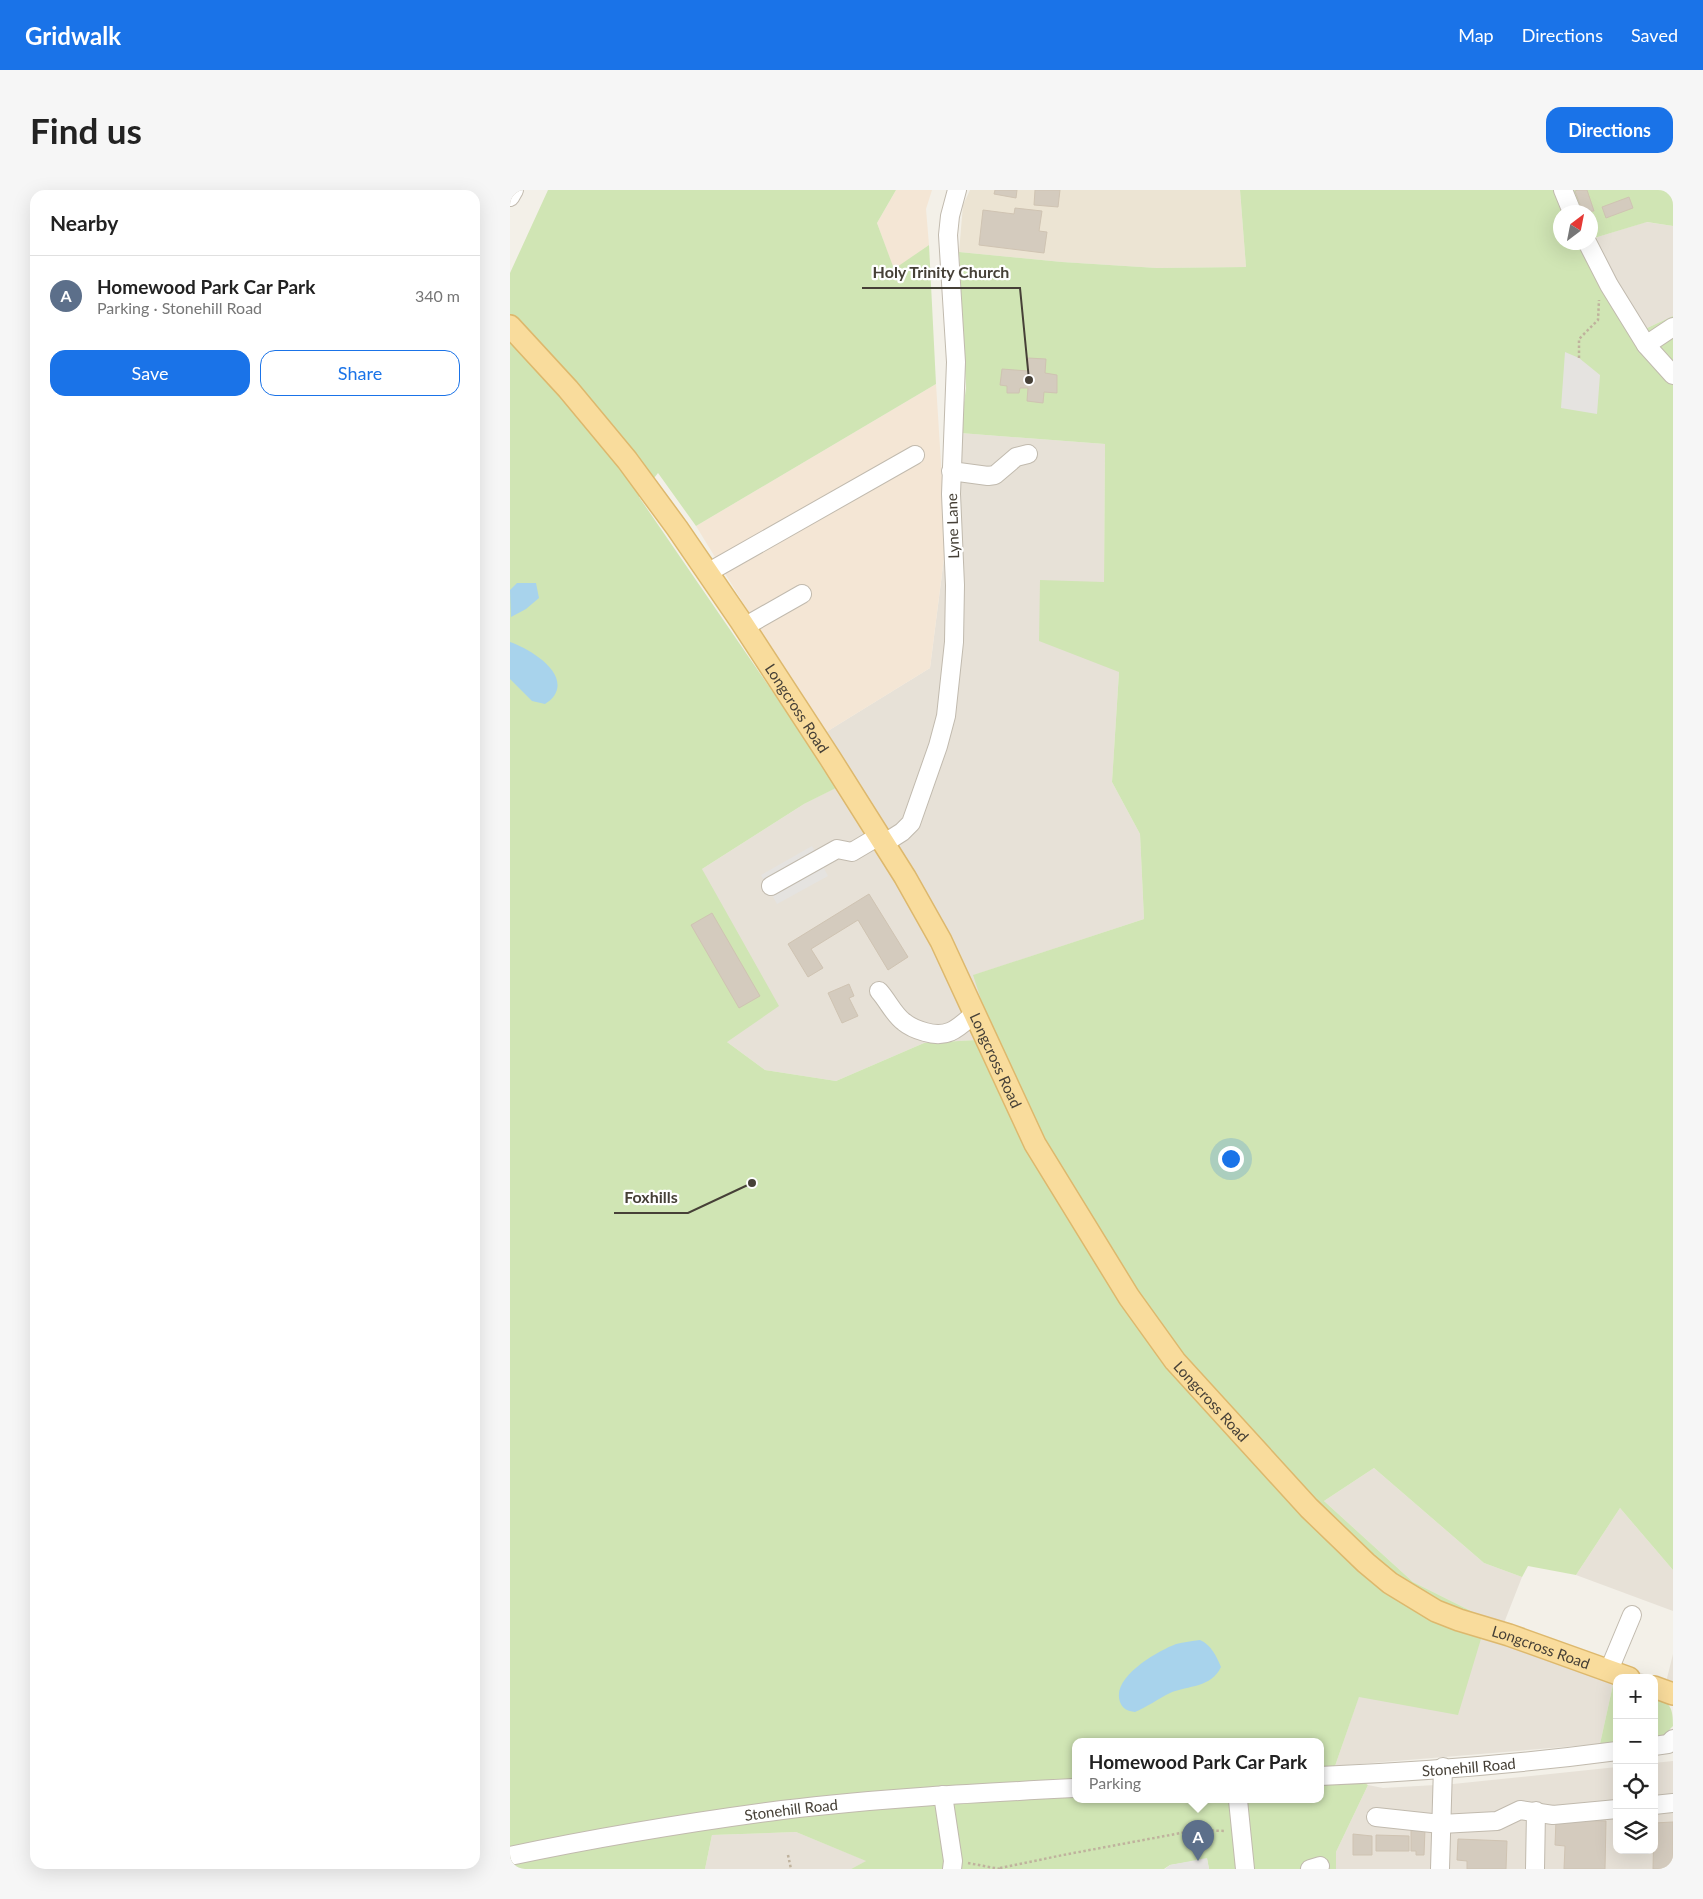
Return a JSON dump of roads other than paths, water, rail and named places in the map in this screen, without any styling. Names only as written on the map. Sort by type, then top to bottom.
[{"type":"main road","name":"Longcross Road","points":[[510,326],[568,389],[627,460],[744,627],[905,876],[942,941],[1035,1144],[1129,1297],[1175,1361],[1309,1508],[1366,1564],[1390,1583],[1436,1611],[1619,1674]]},
{"type":"main road","points":[[1658,1688],[1673,1694]]},
{"type":"street","points":[[510,197],[514,190]]},
{"type":"street","name":"Lyne Lane","points":[[771,886],[837,849],[852,852],[902,832],[910,823],[938,746],[946,716],[954,642],[955,585],[951,471],[956,362],[948,234],[950,216],[957,190]]},
{"type":"street","points":[[1563,190],[1569,205]]},
{"type":"street","points":[[1591,250],[1609,285],[1646,345],[1673,375]]},
{"type":"street","points":[[1646,345],[1673,327]]},
{"type":"street","points":[[951,471],[988,476],[995,475],[1016,457],[1028,454]]},
{"type":"street","points":[[707,572],[915,455]]},
{"type":"street","points":[[744,627],[802,594]]},
{"type":"street","points":[[879,991],[903,1022],[917,1030],[941,1035],[951,1032],[974,1014]]},
{"type":"street","points":[[1603,1668],[1632,1615]]},
{"type":"street","points":[[1658,1745],[1668,1744],[1673,1739]]},
{"type":"street","name":"Stonehill Road","points":[[1324,1776],[1443,1768],[1569,1757],[1613,1751]]},
{"type":"street","points":[[1440,1869],[1443,1768]]},
{"type":"street","name":"Stonehill Road","points":[[510,1856],[592,1838],[783,1810],[943,1795],[1072,1788]]},
{"type":"street","points":[[943,1795],[952,1865]]},
{"type":"street","points":[[1238,1803],[1245,1869]]},
{"type":"street","points":[[1658,1805],[1673,1803]]},
{"type":"street","points":[[1376,1817],[1442,1824],[1497,1821],[1520,1810],[1553,1815],[1613,1809]]},
{"type":"street","points":[[1535,1869],[1536,1811]]},
{"type":"water","points":[[517,583],[536,583],[539,598],[526,609],[511,617],[510,590]]},
{"type":"water","points":[[510,642],[536,655],[552,670],[556,678],[557,687],[554,696],[545,704],[532,701],[510,679]]},
{"type":"water","points":[[1200,1640],[1213,1651],[1217,1658],[1221,1667],[1217,1674],[1199,1685],[1170,1693],[1135,1712],[1122,1706],[1119,1693],[1122,1683],[1138,1666],[1158,1652],[1176,1644]]},
{"type":"place","name":"Holy Trinity Church","points":[[1029,380]]},
{"type":"place","name":"Foxhills","points":[[752,1183]]},
{"type":"place","name":"Homewood Park Car Park","points":[[1198,1861]]}]
